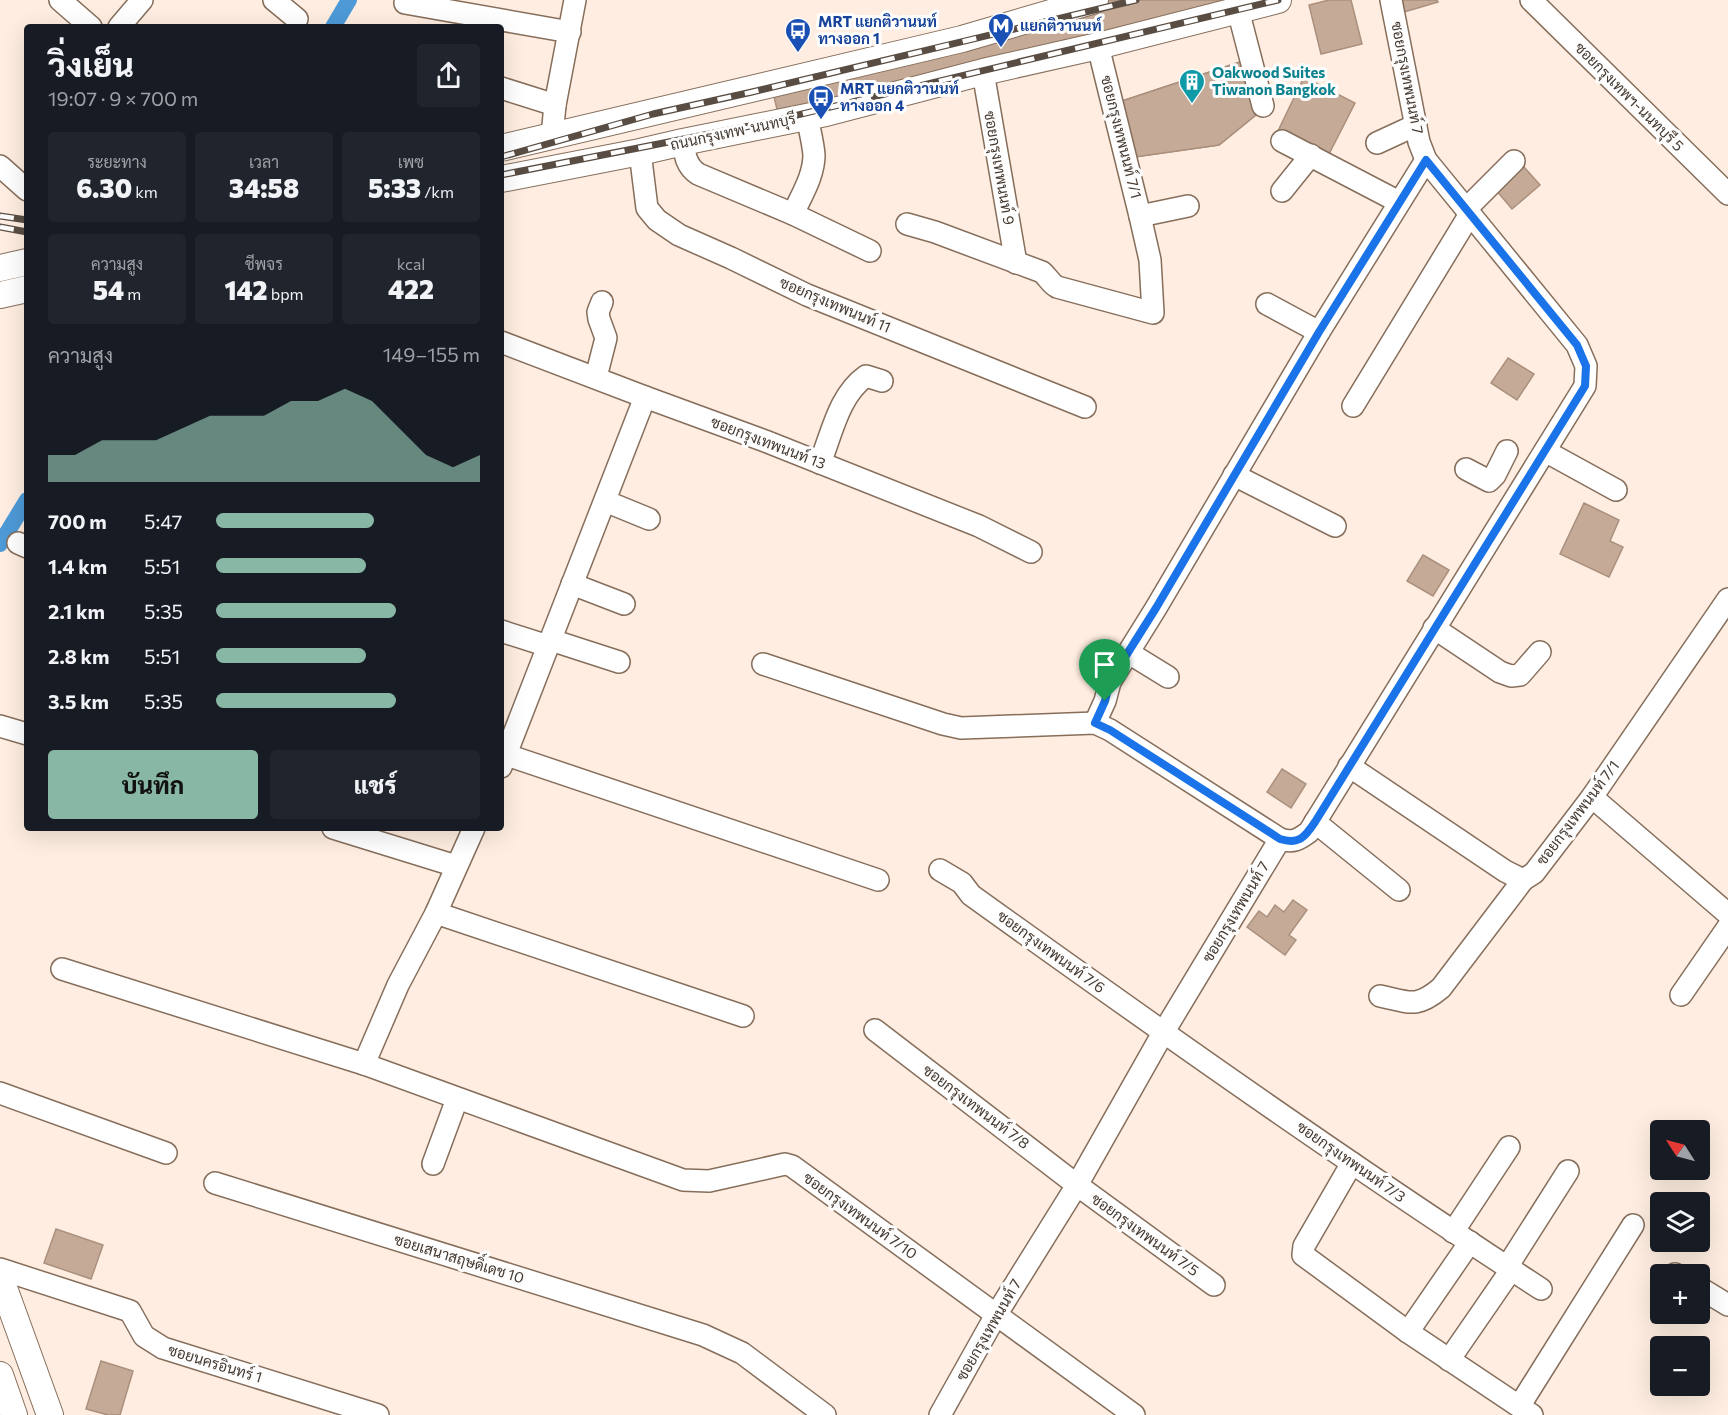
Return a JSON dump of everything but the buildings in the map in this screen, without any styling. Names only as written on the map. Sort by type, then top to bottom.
[{"type":"main road","points":[[504,147],[962,39],[1095,0]]},
{"type":"main road","name":"ถนนกรุงเทพ-นนทบุรี","points":[[504,178],[826,113],[1278,0]]},
{"type":"main road","points":[[0,268],[24,263]]},
{"type":"main road","points":[[0,295],[24,290]]},
{"type":"main road","points":[[0,1277],[50,1415]]},
{"type":"main road","points":[[0,1375],[14,1415]]},
{"type":"street","points":[[60,0],[88,24]]},
{"type":"street","points":[[122,24],[142,0]]},
{"type":"street","points":[[274,0],[297,19]]},
{"type":"street","points":[[552,136],[555,105],[575,0]]},
{"type":"street","name":"ซอยกรุงเทพนนท์ 7","points":[[940,1415],[996,1316],[1077,1185],[1164,1033],[1280,839],[1297,841],[1309,832],[1585,386],[1586,366],[1577,345],[1426,160],[1419,141],[1391,0]]},
{"type":"street","name":"ซอยกรุงเทพฯ-นนทบุรี 5","points":[[1531,0],[1728,194]]},
{"type":"street","points":[[405,3],[570,32]]},
{"type":"street","points":[[1238,10],[1263,106]]},
{"type":"street","name":"ซอยกรุงเทพนนท์ 7/1","points":[[1098,46],[1140,216],[1188,206]]},
{"type":"street","name":"ซอยกรุงเทพนนท์ 9","points":[[983,72],[1016,264]]},
{"type":"street","points":[[504,89],[555,105]]},
{"type":"street","points":[[793,214],[813,166],[814,153],[807,116]]},
{"type":"street","points":[[1377,143],[1416,125]]},
{"type":"street","points":[[1282,141],[1399,202]]},
{"type":"street","points":[[683,142],[691,170],[793,214],[870,251]]},
{"type":"street","name":"ซอยกรุงเทพนนท์ 11","points":[[640,152],[647,208],[657,220],[679,235],[807,295],[1084,407]]},
{"type":"street","points":[[1282,192],[1311,155]]},
{"type":"street","points":[[1095,723],[1105,701],[1110,681],[1129,653],[1319,332],[1426,160]]},
{"type":"street","points":[[1353,406],[1468,212],[1514,161]]},
{"type":"street","points":[[0,166],[24,187]]},
{"type":"street","points":[[907,224],[1042,272],[1057,287],[1153,313],[1150,260],[1140,216]]},
{"type":"street","points":[[597,377],[606,338],[598,312],[602,302]]},
{"type":"street","points":[[1267,304],[1319,332]]},
{"type":"street","name":"ซอยกรุงเทพนนท์ 13","points":[[504,343],[765,441],[979,526],[1031,552]]},
{"type":"street","points":[[820,463],[843,403],[858,382],[866,376],[882,381]]},
{"type":"street","points":[[504,755],[510,718],[550,643],[645,397]]},
{"type":"street","points":[[1489,481],[1495,475],[1507,451]]},
{"type":"street","points":[[1545,451],[1616,490]]},
{"type":"street","points":[[1466,469],[1516,496]]},
{"type":"street","points":[[1234,475],[1335,526]]},
{"type":"street","points":[[605,501],[649,519]]},
{"type":"street","points":[[572,584],[624,604]]},
{"type":"street","name":"ซอยกรุงเทพนนท์ 7/1","points":[[1380,996],[1416,1004],[1428,999],[1441,988],[1523,880],[1534,873],[1592,797],[1728,599]]},
{"type":"street","points":[[1434,628],[1500,672],[1511,675],[1520,675],[1540,652]]},
{"type":"street","points":[[504,632],[619,662]]},
{"type":"street","points":[[1129,653],[1168,677]]},
{"type":"street","points":[[763,664],[961,728],[1095,723],[1280,839]]},
{"type":"street","points":[[0,726],[24,733]]},
{"type":"street","points":[[504,761],[878,880]]},
{"type":"street","points":[[1349,766],[1505,871],[1523,880]]},
{"type":"street","points":[[1592,797],[1728,914]]},
{"type":"street","points":[[1315,822],[1399,890]]},
{"type":"street","points":[[343,831],[456,866]]},
{"type":"street","points":[[364,1064],[398,985],[436,914],[473,831]]},
{"type":"street","name":"ซอยกรุงเทพนนท์ 7/6","points":[[940,870],[962,883],[971,895],[1164,1033]]},
{"type":"street","points":[[436,914],[743,1016]]},
{"type":"street","points":[[1681,995],[1728,927]]},
{"type":"street","name":"ซอยกรุงเทพนนท์ 7/10","points":[[62,969],[364,1064],[683,1180],[709,1181],[786,1164],[792,1166],[1134,1415]]},
{"type":"street","name":"ซอยกรุงเทพนนท์ 7/8","points":[[875,1030],[1077,1185]]},
{"type":"street","name":"ซอยกรุงเทพนนท์ 7/3","points":[[1164,1033],[1352,1163],[1541,1289]]},
{"type":"street","points":[[0,1093],[165,1153]]},
{"type":"street","points":[[433,1164],[458,1100]]},
{"type":"street","points":[[1408,1332],[1509,1147]]},
{"type":"street","points":[[1352,1163],[1304,1246],[1303,1255],[1408,1332],[1526,1410],[1632,1225]]},
{"type":"street","points":[[1449,1360],[1568,1171]]},
{"type":"street","name":"ซอยเสนาสฤษดิ์เดช 10","points":[[214,1183],[703,1335],[742,1353],[825,1415]]},
{"type":"street","name":"ซอยกรุงเทพนนท์ 7/5","points":[[1077,1185],[1214,1285]]},
{"type":"street","name":"ซอยนครอินทร์ 1","points":[[0,1269],[130,1311],[144,1336],[163,1348],[378,1415]]},
{"type":"street","points":[[1710,1294],[1728,1305]]},
{"type":"waterway","points":[[335,24],[349,0]]},
{"type":"waterway","points":[[0,544],[24,505]]},
{"type":"railway","points":[[504,156],[653,114],[1136,0]]},
{"type":"railway","points":[[504,174],[760,124],[1278,0]]},
{"type":"railway","points":[[0,216],[24,220]]},
{"type":"railway","points":[[0,227],[24,231]]},
{"type":"place","name":"แยกติวานนท์","points":[[1001,49]]},
{"type":"place","name":"MRT แยกติวานนท์ ทางออก 1","points":[[798,54]]},
{"type":"place","name":"Oakwood Suites Tiwanon Bangkok","points":[[1192,105]]},
{"type":"place","name":"MRT แยกติวานนท์ ทางออก 4","points":[[821,121]]},
{"type":"route","points":[[1426,160],[1577,345],[1586,366],[1585,386],[1309,832],[1297,841],[1280,839],[1110,730],[1095,723],[1105,701],[1110,681],[1156,608],[1319,332],[1426,160]]}]
